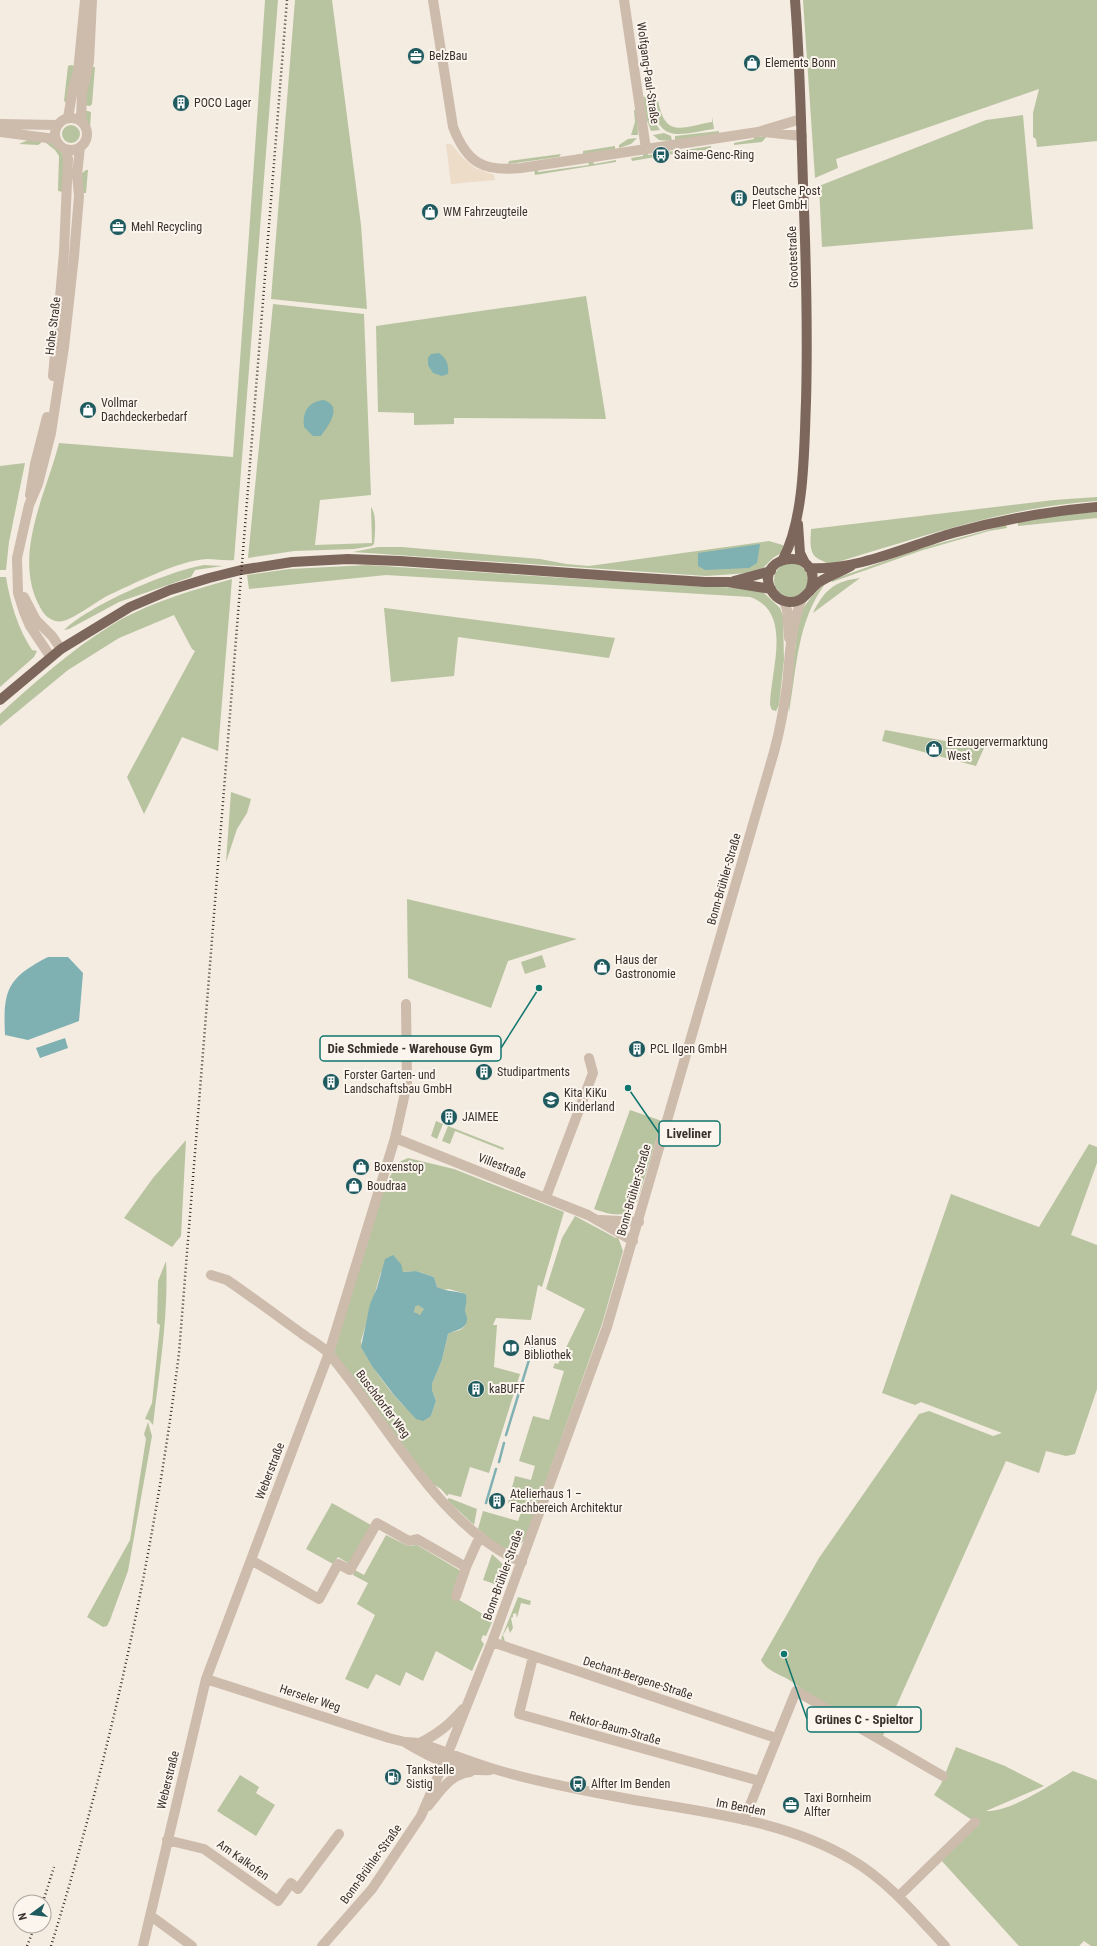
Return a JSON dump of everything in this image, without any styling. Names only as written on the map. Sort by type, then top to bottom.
[{"type":"main road","name":"Grootestraße","points":[[783,559],[790,544],[797,513],[805,430],[807,355],[807,278],[795,0]]},
{"type":"main road","points":[[854,564],[836,575],[820,581],[802,599],[793,602],[784,601],[776,596],[771,589],[769,578],[771,572],[778,562],[783,559],[791,558],[807,566],[829,568],[854,564],[982,525],[1047,512],[1097,506]]},
{"type":"main road","name":"Grootestraße","points":[[797,513],[800,552],[807,566]]},
{"type":"main road","points":[[0,700],[50,656],[130,607],[170,590],[241,570],[292,562],[348,559],[400,561],[666,580],[728,582],[771,589]]},
{"type":"main road","points":[[807,566],[813,579],[810,591]]},
{"type":"main road","points":[[728,582],[771,572]]},
{"type":"street","points":[[68,118],[73,88],[78,72],[85,0]]},
{"type":"street","points":[[81,121],[68,118],[60,122],[57,126],[55,138],[58,143],[66,149],[73,149],[80,147],[85,140],[86,132],[81,121],[82,93],[89,62],[92,0]]},
{"type":"street","points":[[433,0],[453,127],[460,145],[482,165],[494,170],[507,170],[758,132],[801,119]]},
{"type":"street","name":"Wolfgang-Paul-Straße","points":[[624,0],[646,149]]},
{"type":"street","points":[[0,124],[57,126]]},
{"type":"street","points":[[0,132],[55,138]]},
{"type":"street","points":[[758,132],[802,136]]},
{"type":"street","name":"Hohe Straße","points":[[50,656],[30,626],[24,612],[18,593],[17,558],[29,505],[38,484],[48,432],[74,263],[79,196],[77,174],[80,147]]},
{"type":"street","name":"Hohe Straße","points":[[48,432],[62,290],[68,159],[66,149]]},
{"type":"street","name":"Hohe Straße","points":[[17,578],[36,620],[52,636],[61,649]]},
{"type":"street","name":"Bonn-Brühler-Straße","points":[[322,1946],[372,1889],[420,1816],[444,1763],[492,1642],[608,1327],[774,752],[784,704],[790,650],[797,610],[802,599]]},
{"type":"street","name":"Bonn-Brühler-Straße","points":[[784,601],[790,650]]},
{"type":"street","name":"Weberstraße","points":[[144,1946],[167,1840],[206,1679],[329,1353],[395,1138],[407,1084],[406,1004]]},
{"type":"street","points":[[546,1197],[593,1073],[589,1058]]},
{"type":"street","name":"Villestraße","points":[[395,1138],[546,1197],[599,1220],[633,1242]]},
{"type":"street","name":"Villestraße","points":[[599,1220],[638,1222]]},
{"type":"street","name":"Buschdorfer Weg","points":[[211,1275],[227,1280],[329,1353],[427,1484],[454,1514],[504,1555],[522,1562]]},
{"type":"street","points":[[251,1560],[319,1599],[338,1564],[350,1570],[377,1524],[409,1541],[417,1539],[466,1567]]},
{"type":"street","points":[[456,1596],[466,1567],[480,1536]]},
{"type":"street","name":"Dechant-Bergene-Straße","points":[[492,1642],[776,1738]]},
{"type":"street","name":"Rektor-Baum-Straße","points":[[533,1657],[519,1714],[760,1781]]},
{"type":"street","name":"Herseler Weg","points":[[206,1679],[405,1742],[420,1743],[448,1753]]},
{"type":"street","points":[[744,1820],[796,1691],[942,1776]]},
{"type":"street","name":"Bonn-Brühler-Straße","points":[[420,1743],[437,1734],[449,1724],[468,1702]]},
{"type":"street","name":"Herseler Weg","points":[[405,1742],[429,1757],[444,1763]]},
{"type":"street","name":"Im Benden","points":[[448,1753],[496,1770],[581,1790],[744,1820],[784,1829],[828,1846],[861,1866],[899,1896],[945,1946]]},
{"type":"street","name":"Im Benden","points":[[444,1763],[474,1771],[496,1770]]},
{"type":"street","points":[[420,1816],[452,1778],[460,1774],[474,1771]]},
{"type":"street","points":[[899,1896],[975,1822]]},
{"type":"street","name":"Am Kalkofen","points":[[167,1840],[204,1849],[278,1901],[291,1883],[298,1889],[339,1834]]},
{"type":"street","points":[[151,1916],[192,1946]]},
{"type":"green space","points":[[265,0],[278,0],[234,560],[196,560],[169,568],[105,597],[67,620],[53,620],[47,617],[41,609],[33,589],[29,568],[30,547],[34,526],[59,443],[233,457]]},
{"type":"green space","points":[[295,0],[332,0],[361,225],[367,309],[271,299]]},
{"type":"green space","points":[[803,0],[1097,0],[1097,141],[1037,147],[1036,139],[1033,137],[1033,113],[1039,89],[836,159],[838,168],[815,178]]},
{"type":"green space","points":[[68,66],[75,66],[68,104],[64,101]]},
{"type":"green space","points":[[92,67],[95,67],[92,104],[90,106],[84,105]]},
{"type":"green space","points":[[649,96],[652,118],[660,130],[651,131],[646,118],[643,97]]},
{"type":"green space","points":[[658,100],[665,121],[670,125],[676,128],[684,128],[712,122],[712,117],[714,129],[681,134],[665,131],[659,125],[655,115],[652,101]]},
{"type":"green space","points":[[84,110],[91,112],[90,128],[86,121]]},
{"type":"green space","points":[[634,110],[637,110],[638,135],[631,135],[635,122]]},
{"type":"green space","points":[[1023,115],[1033,229],[822,247],[819,186],[986,120]]},
{"type":"green space","points":[[71,125],[77,128],[80,134],[77,140],[71,143],[65,140],[62,134],[65,128]]},
{"type":"green space","points":[[719,131],[719,134],[675,140],[675,136]]},
{"type":"green space","points":[[664,133],[671,136],[672,141],[659,140],[653,135]]},
{"type":"green space","points":[[767,136],[762,142],[734,145],[734,143],[754,139],[754,137]]},
{"type":"green space","points":[[41,138],[41,143],[38,145],[19,144],[28,140]]},
{"type":"green space","points":[[637,138],[631,144],[619,148],[619,145],[628,139]]},
{"type":"green space","points":[[52,142],[63,154],[63,192],[58,191],[59,156],[55,150],[46,143]]},
{"type":"green space","points":[[615,146],[615,149],[583,154],[583,151]]},
{"type":"green space","points":[[711,146],[711,149],[678,154],[678,151]]},
{"type":"green space","points":[[673,151],[673,154],[632,161],[631,158],[643,156],[643,153],[648,152],[648,155]]},
{"type":"green space","points":[[561,154],[559,157],[508,164],[509,161]]},
{"type":"green space","points":[[616,160],[616,162],[535,175],[534,169],[538,169],[538,172],[589,165],[588,162],[593,161],[594,164]]},
{"type":"green space","points":[[88,170],[86,193],[82,193],[81,174]]},
{"type":"green space","points":[[586,296],[606,419],[454,418],[454,424],[414,425],[414,413],[378,412],[376,326]]},
{"type":"green space","points":[[273,304],[364,314],[371,495],[320,500],[315,545],[372,543],[371,507],[374,514],[375,525],[374,544],[372,546],[354,549],[294,551],[248,558]]},
{"type":"green space","points":[[25,463],[9,542],[6,570],[0,570],[0,466]]},
{"type":"green space","points":[[1097,497],[1097,501],[1062,504],[994,517],[927,535],[828,565],[818,559],[811,549],[811,529],[1054,500]]},
{"type":"green space","points":[[1097,512],[1097,518],[1018,526],[1018,522],[1070,514]]},
{"type":"green space","points":[[1006,525],[1007,528],[989,531],[920,551],[832,582],[831,580],[919,549]]},
{"type":"green space","points":[[769,541],[786,546],[781,553],[773,558],[761,570],[749,573],[706,576],[353,552],[378,547],[402,547],[540,559],[566,564],[589,566]]},
{"type":"green space","points":[[791,563],[803,568],[808,580],[803,592],[791,597],[779,592],[774,580],[779,568]]},
{"type":"green space","points":[[204,565],[223,566],[195,570],[191,577],[119,602],[69,629],[64,630],[92,610],[130,590],[171,574]]},
{"type":"green space","points":[[368,565],[688,586],[746,588],[762,591],[780,608],[783,616],[784,660],[779,705],[776,711],[772,710],[770,705],[775,660],[776,629],[772,616],[763,605],[750,597],[386,575],[249,589],[247,575],[289,569]]},
{"type":"green space","points":[[0,577],[6,577],[12,606],[19,624],[32,650],[37,651],[34,657],[0,687]]},
{"type":"green space","points":[[860,578],[813,613],[821,598],[831,588],[851,579]]},
{"type":"green space","points":[[232,579],[218,751],[182,737],[144,814],[127,777],[195,651],[192,649],[174,615],[119,638],[68,670],[0,726],[0,714],[13,702],[67,656],[110,626],[154,604]]},
{"type":"green space","points":[[825,584],[816,599],[803,629],[789,712],[788,704],[799,618],[810,599]]},
{"type":"green space","points":[[384,608],[615,638],[609,658],[458,637],[454,676],[391,682]]},
{"type":"green space","points":[[885,730],[984,748],[976,766],[882,741]]},
{"type":"green space","points":[[231,792],[251,799],[247,813],[237,829],[226,862]]},
{"type":"green space","points":[[407,899],[577,939],[508,961],[491,1008],[408,978]]},
{"type":"green space","points":[[542,955],[546,967],[525,974],[521,962]]},
{"type":"green space","points":[[630,1110],[662,1121],[637,1202],[634,1202],[627,1212],[622,1214],[606,1213],[594,1209]]},
{"type":"green space","points":[[436,1121],[443,1124],[437,1139],[431,1136]]},
{"type":"green space","points":[[448,1126],[504,1148],[503,1150],[455,1131],[450,1144],[442,1141]]},
{"type":"green space","points":[[186,1140],[181,1236],[172,1247],[124,1218],[153,1178]]},
{"type":"green space","points":[[1089,1144],[1097,1147],[1097,1163],[1071,1235],[1097,1245],[1097,1389],[1075,1454],[1066,1456],[1046,1451],[1039,1473],[1006,1461],[882,1738],[802,1691],[792,1682],[769,1669],[761,1660],[819,1558],[919,1414],[929,1411],[993,1436],[1002,1433],[921,1402],[915,1405],[882,1393],[951,1194],[1039,1227]]},
{"type":"green space","points":[[408,1158],[454,1169],[564,1212],[542,1287],[538,1285],[531,1320],[496,1318],[493,1325],[497,1325],[494,1367],[520,1374],[489,1473],[470,1467],[461,1497],[449,1494],[447,1496],[441,1489],[431,1483],[334,1352],[382,1192],[397,1163]],"holes":[[[401,1267],[402,1272],[416,1271],[434,1277],[437,1287],[442,1290],[449,1289],[466,1294],[466,1323],[460,1330],[448,1334],[442,1360],[432,1384],[432,1390],[436,1401],[431,1416],[412,1411],[402,1404],[373,1366],[361,1341],[381,1272]]]},
{"type":"green space","points":[[575,1216],[616,1238],[618,1237],[623,1251],[602,1324],[526,1537],[514,1548],[508,1549],[496,1543],[478,1529],[483,1511],[518,1521],[523,1507],[508,1503],[515,1476],[531,1480],[535,1466],[519,1461],[533,1416],[549,1420],[564,1371],[553,1368],[555,1363],[558,1364],[585,1309],[546,1289],[562,1238]]},
{"type":"green space","points":[[166,1261],[167,1281],[165,1322],[153,1425],[149,1420],[145,1419],[152,1403],[160,1325],[157,1323],[158,1281]]},
{"type":"green space","points":[[417,1305],[421,1305],[423,1306],[423,1314],[417,1315],[414,1312],[414,1308]]},
{"type":"green space","points":[[148,1422],[152,1436],[128,1571],[110,1620],[107,1626],[103,1627],[87,1617],[130,1540],[146,1439],[144,1434]]},
{"type":"green space","points":[[449,1498],[477,1509],[474,1525],[447,1500]]},
{"type":"green space","points":[[332,1503],[371,1525],[351,1565],[338,1557],[333,1564],[306,1549]]},
{"type":"green space","points":[[386,1535],[408,1546],[417,1545],[461,1571],[454,1597],[493,1620],[486,1636],[483,1635],[481,1640],[484,1644],[472,1671],[436,1651],[423,1681],[406,1672],[400,1686],[376,1674],[368,1689],[345,1679],[375,1615],[357,1604],[368,1583],[353,1575],[355,1570],[364,1575]]},
{"type":"green space","points":[[492,1554],[507,1568],[500,1586],[483,1580]]},
{"type":"green space","points":[[518,1597],[531,1601],[530,1605],[521,1603],[517,1618],[516,1613],[513,1614],[513,1617],[511,1618],[513,1628],[510,1633],[508,1626],[503,1635],[505,1642],[501,1639]]},
{"type":"green space","points":[[956,1747],[1005,1766],[1044,1786],[986,1811],[1007,1807],[1019,1802],[1043,1790],[1073,1771],[1097,1780],[1097,1946],[1091,1946],[1084,1941],[1079,1946],[1019,1946],[941,1860],[978,1824],[934,1795],[941,1784]]},
{"type":"green space","points":[[240,1775],[259,1787],[256,1793],[275,1805],[256,1836],[217,1811]]},
{"type":"shaded area","points":[[446,144],[451,144],[463,158],[475,168],[494,175],[495,180],[451,184]]},
{"type":"water","points":[[439,353],[446,360],[448,368],[448,374],[442,376],[433,373],[428,365],[428,358],[431,354]]},
{"type":"water","points":[[323,400],[329,402],[332,406],[332,419],[321,436],[313,436],[304,427],[305,412],[313,403]]},
{"type":"water","points":[[760,544],[757,563],[749,568],[705,570],[698,566],[698,553]]},
{"type":"water","points":[[48,957],[68,957],[83,973],[79,1021],[28,1040],[5,1035],[5,1007],[10,987],[24,972]]},
{"type":"water","points":[[65,1038],[68,1048],[40,1058],[36,1048]]},
{"type":"water","points":[[393,1255],[401,1264],[403,1272],[416,1271],[434,1277],[437,1287],[466,1294],[466,1323],[463,1328],[448,1334],[442,1360],[432,1384],[432,1390],[436,1401],[431,1416],[423,1421],[416,1419],[394,1395],[372,1366],[361,1347],[370,1304],[377,1288],[385,1259]],"holes":[[[418,1305],[424,1309],[420,1315],[414,1312],[415,1307]]]},
{"type":"waterway","points":[[506,1435],[536,1337]]},
{"type":"waterway","points":[[499,1462],[504,1443]]},
{"type":"waterway","points":[[486,1503],[496,1469]]},
{"type":"railway","points":[[51,1946],[93,1800],[128,1652],[157,1503],[179,1353],[287,0]]},
{"type":"railway","points":[[46,1894],[54,1867]]},
{"type":"railway","points":[[27,1946],[32,1934]]},
{"type":"place","name":"BelzBau","points":[[416,56]]},
{"type":"place","name":"Elements Bonn","points":[[752,63]]},
{"type":"place","name":"POCO Lager","points":[[181,103]]},
{"type":"place","name":"Saime-Genc-Ring","points":[[661,155]]},
{"type":"place","name":"Deutsche Post Fleet GmbH","points":[[739,198]]},
{"type":"place","name":"WM Fahrzeugteile","points":[[430,212]]},
{"type":"place","name":"Mehl Recycling","points":[[118,227]]},
{"type":"place","name":"Vollmar Dachdeckerbedarf","points":[[88,410]]},
{"type":"place","name":"Erzeugervermarktung West","points":[[934,749]]},
{"type":"place","name":"Haus der Gastronomie","points":[[602,967]]},
{"type":"place","name":"Die Schmiede - Warehouse Gym","points":[[539,988]]},
{"type":"place","name":"PCL Ilgen GmbH","points":[[637,1049]]},
{"type":"place","name":"Studipartments","points":[[484,1072]]},
{"type":"place","name":"Forster Garten- und Landschaftsbau GmbH","points":[[331,1082]]},
{"type":"place","name":"Liveliner","points":[[628,1088]]},
{"type":"place","name":"Kita KiKu Kinderland","points":[[551,1100]]},
{"type":"place","name":"JAIMEE","points":[[449,1117]]},
{"type":"place","name":"Boxenstop","points":[[361,1167]]},
{"type":"place","name":"Boudraa","points":[[354,1186]]},
{"type":"place","name":"Alanus Bibliothek","points":[[511,1348]]},
{"type":"place","name":"kaBUFF","points":[[476,1389]]},
{"type":"place","name":"Atelierhaus 1 – Fachbereich Architektur","points":[[497,1501]]},
{"type":"place","name":"Grünes C - Spieltor","points":[[784,1654]]},
{"type":"place","name":"Tankstelle Sistig","points":[[393,1777]]},
{"type":"place","name":"Alfter Im Benden","points":[[578,1784]]},
{"type":"place","name":"Taxi Bornheim Alfter","points":[[791,1805]]}]
